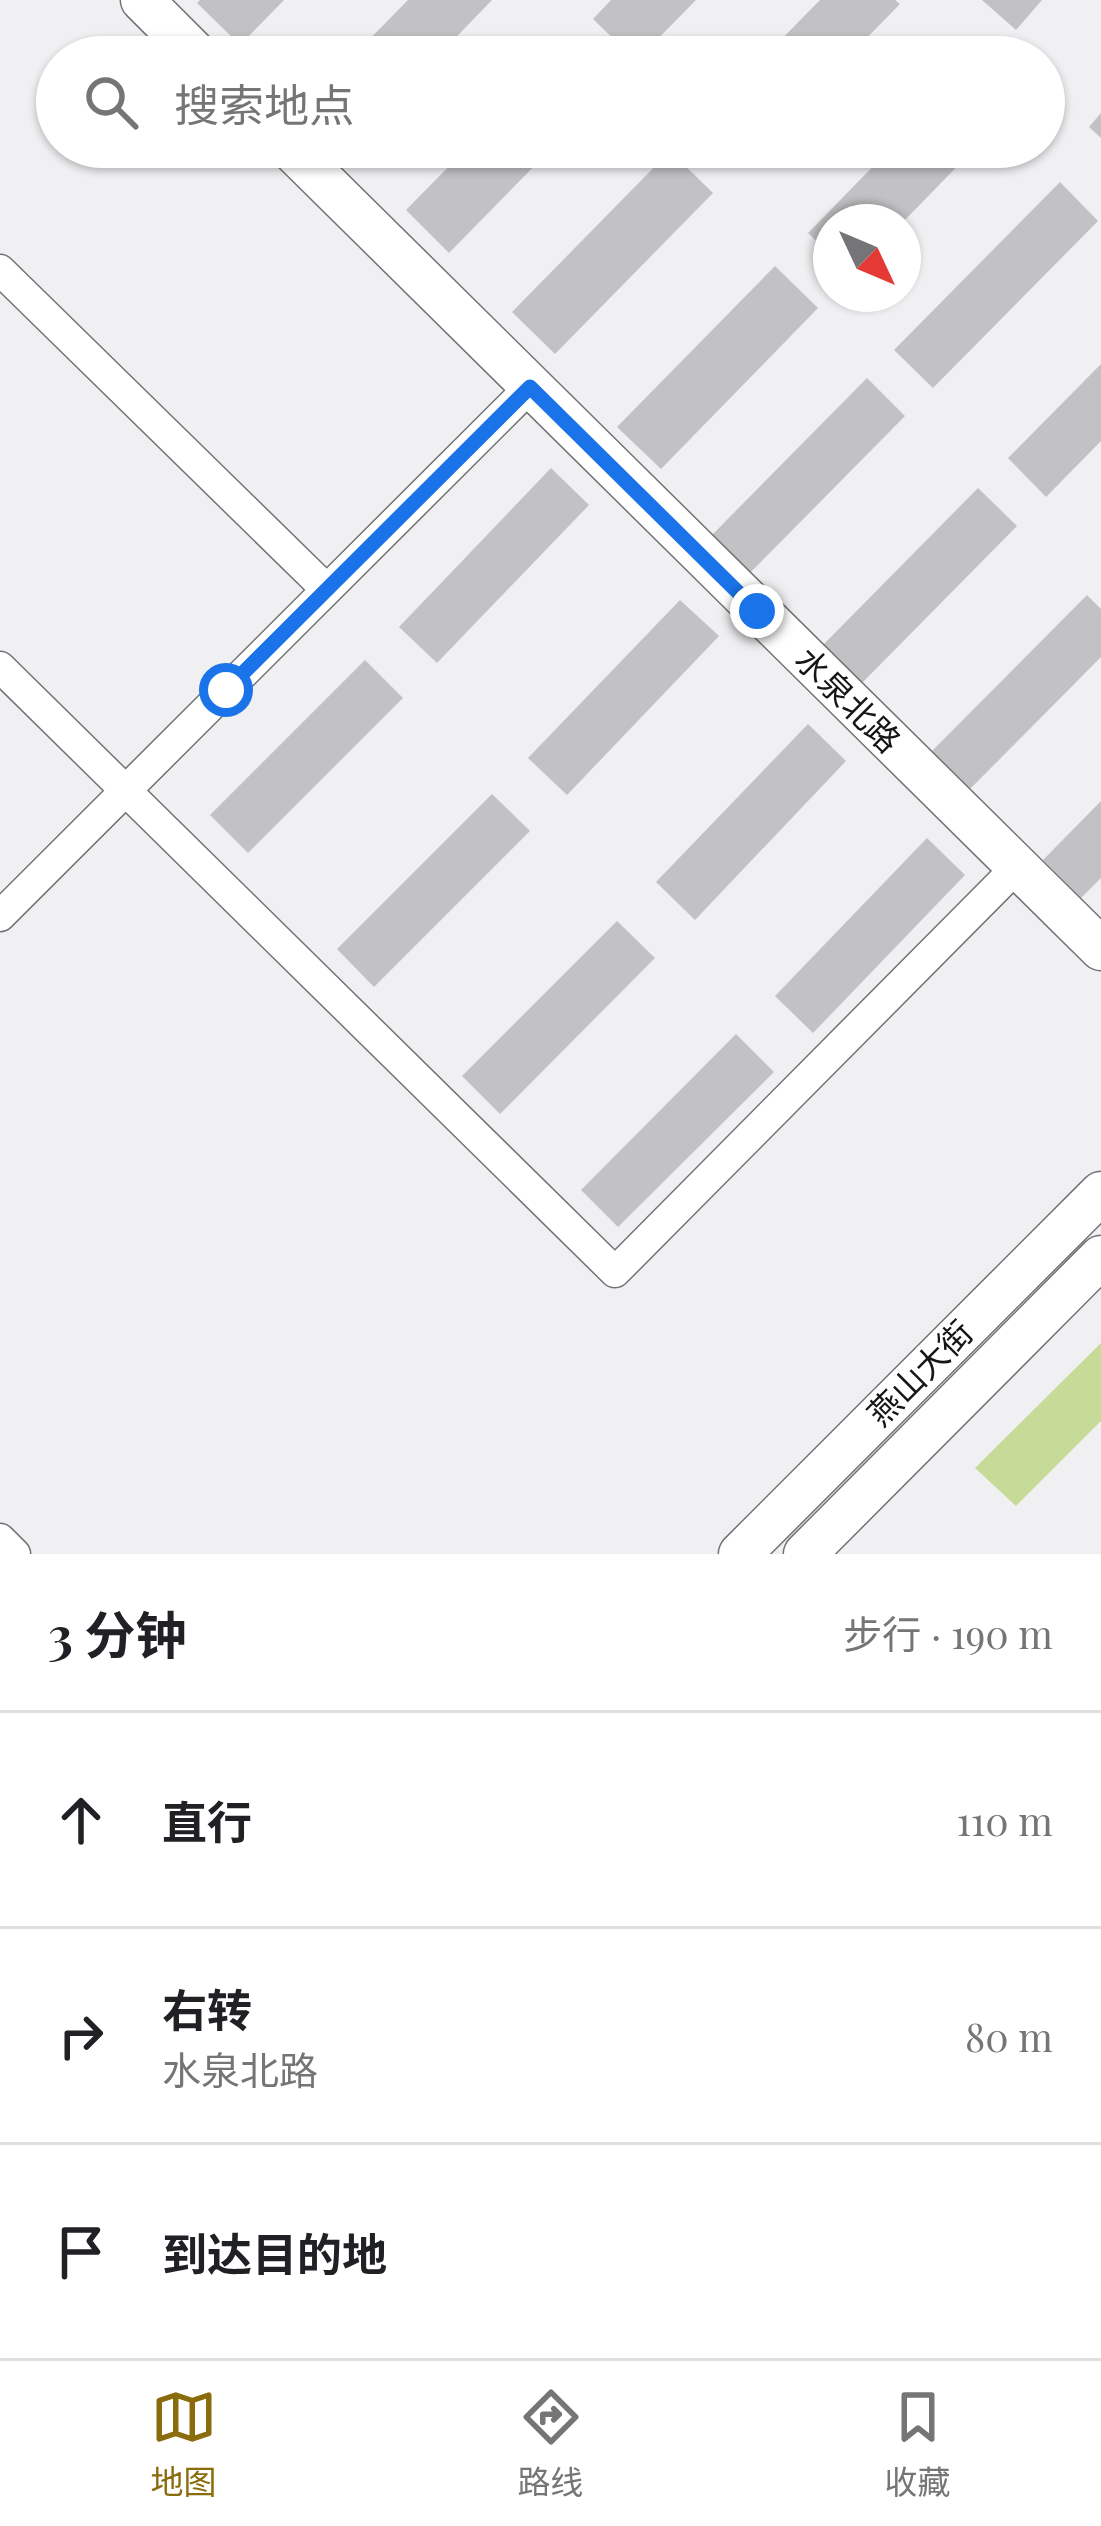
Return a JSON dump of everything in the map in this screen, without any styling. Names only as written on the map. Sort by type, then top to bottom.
[{"type":"street","points":[[142,0],[178,36]]},
{"type":"street","name":"水泉北路","points":[[310,168],[1101,949]]},
{"type":"street","points":[[0,270],[326,590]]},
{"type":"street","points":[[0,916],[530,387]]},
{"type":"street","points":[[0,667],[615,1272],[1017,867]]},
{"type":"street","name":"燕山大街","points":[[740,1554],[1101,1193]]},
{"type":"street","name":"燕山大街","points":[[805,1554],[1101,1257]]},
{"type":"street","points":[[0,1539],[15,1554]]},
{"type":"green space","points":[[1101,1343],[1101,1421],[1016,1506],[975,1468]]},
{"type":"building","points":[[284,0],[249,36],[231,36],[197,3]]},
{"type":"building","points":[[408,0],[492,0],[457,36],[373,36]]},
{"type":"building","points":[[611,0],[696,0],[661,36],[610,36],[593,19]]},
{"type":"building","points":[[820,0],[895,0],[900,4],[869,36],[785,36]]},
{"type":"building","points":[[982,0],[1042,0],[1016,30]]},
{"type":"building","points":[[1101,113],[1101,138],[1089,127]]},
{"type":"building","points":[[447,168],[532,168],[449,253],[406,210]]},
{"type":"building","points":[[653,168],[687,168],[713,193],[555,354],[512,312]]},
{"type":"building","points":[[871,168],[956,168],[921,204],[836,204]]},
{"type":"building","points":[[1060,182],[1098,221],[933,388],[894,350]]},
{"type":"building","points":[[775,266],[813,303],[814,312],[661,469],[617,427]]},
{"type":"building","points":[[1101,364],[1101,441],[1046,497],[1008,458]]},
{"type":"building","points":[[867,378],[905,416],[749,574],[711,536]]},
{"type":"building","points":[[551,468],[589,505],[437,663],[399,627]]},
{"type":"building","points":[[978,488],[1017,526],[861,684],[822,646]]},
{"type":"building","points":[[1087,595],[1101,609],[1101,657],[969,790],[931,752]]},
{"type":"building","points":[[680,600],[719,636],[567,795],[528,758]]},
{"type":"building","points":[[365,660],[403,698],[248,853],[210,815]]},
{"type":"building","points":[[808,724],[846,761],[695,920],[656,882]]},
{"type":"building","points":[[492,794],[530,831],[374,987],[337,949]]},
{"type":"building","points":[[1101,801],[1101,878],[1081,898],[1043,860]]},
{"type":"building","points":[[927,838],[965,875],[813,1033],[775,996]]},
{"type":"building","points":[[617,921],[655,958],[500,1114],[462,1076]]},
{"type":"building","points":[[736,1034],[774,1072],[618,1227],[581,1190]]},
{"type":"route","points":[[226,690],[530,387],[757,611]]}]
